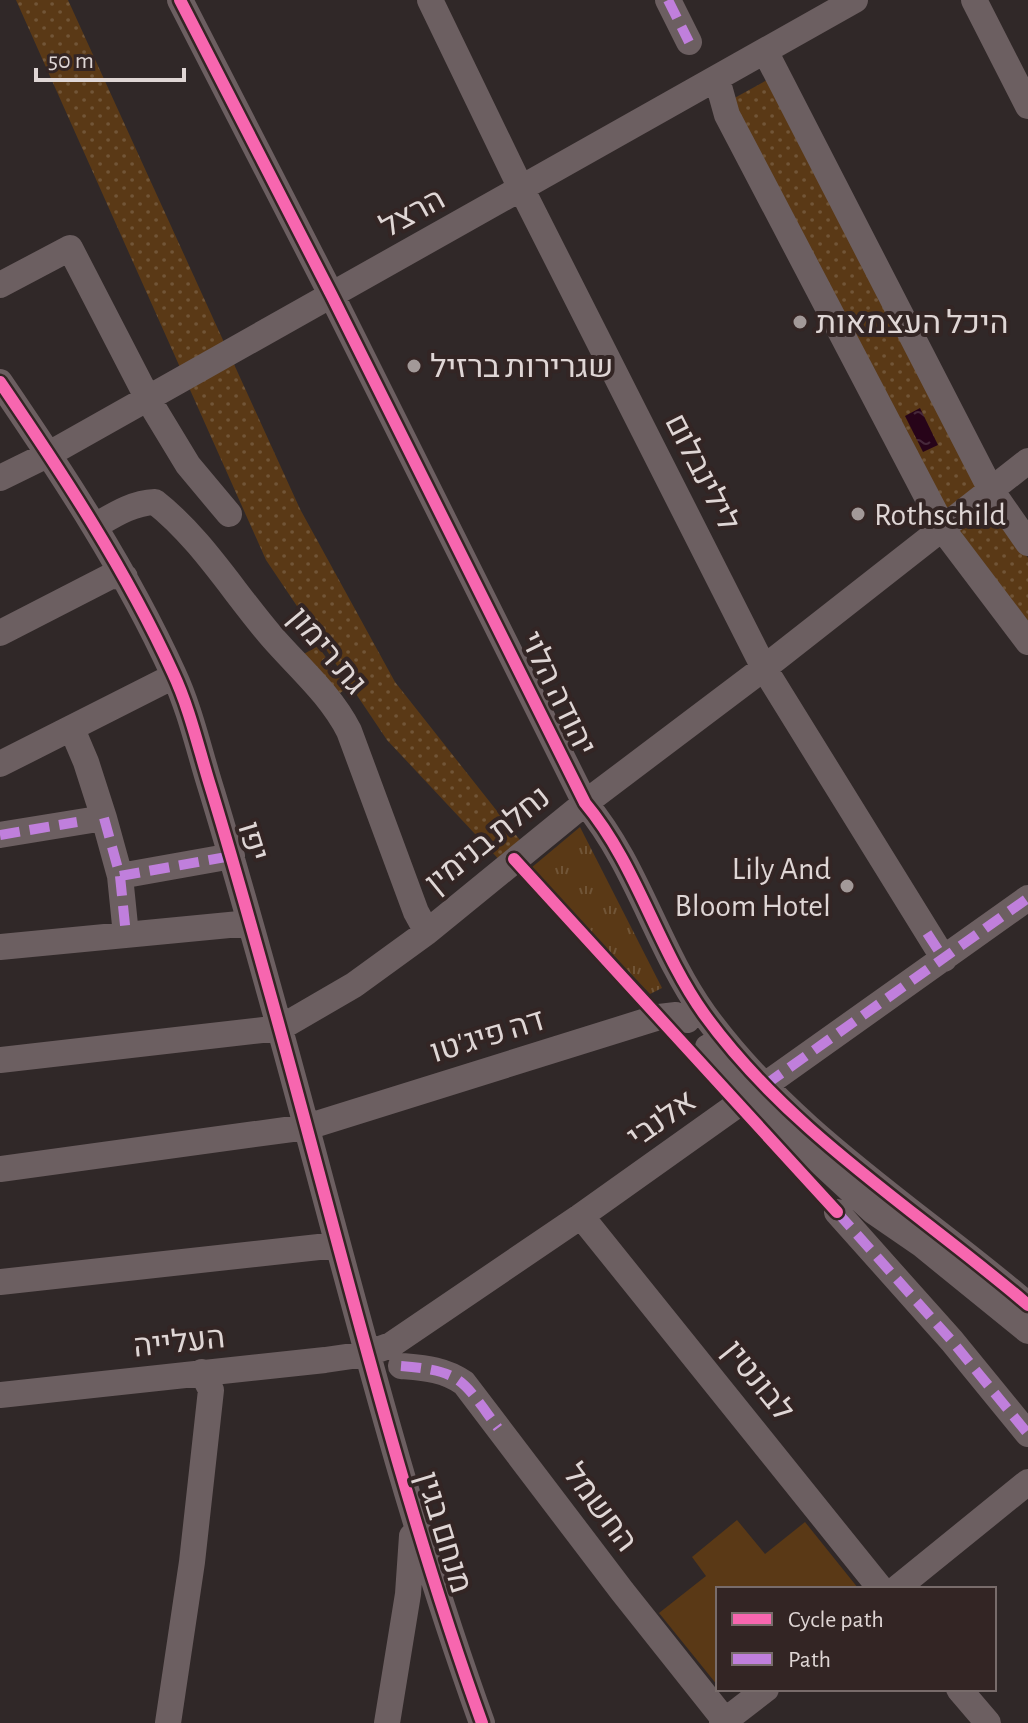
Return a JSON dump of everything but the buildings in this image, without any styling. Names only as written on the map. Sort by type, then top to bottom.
[{"type":"street","name":"יהודה הלוי","points":[[180,0],[332,296],[585,803],[614,844],[696,1001],[757,1090],[937,1229],[1028,1305]]},
{"type":"street","name":"לילינבלום","points":[[430,0],[522,190],[764,668],[944,959]]},
{"type":"street","points":[[668,0],[689,42]]},
{"type":"street","name":"הרצל","points":[[0,478],[49,454],[522,190],[855,0]]},
{"type":"street","points":[[974,0],[1028,106]]},
{"type":"street","points":[[765,51],[991,490],[1028,543]]},
{"type":"street","points":[[717,79],[722,103],[735,132],[944,526],[1028,642]]},
{"type":"street","points":[[0,285],[70,248],[148,399],[188,465],[229,514]]},
{"type":"street","name":"יפו","points":[[0,382],[95,526],[125,577],[174,676],[232,856],[366,1354]]},
{"type":"street","name":"נחלת בנימין","points":[[0,1060],[280,1028],[354,985],[427,932],[585,803],[764,668],[1028,461]]},
{"type":"street","name":"גת רימון","points":[[95,526],[142,502],[155,502],[179,524],[271,637],[337,708],[349,731],[416,912],[427,932]]},
{"type":"street","points":[[0,633],[111,576],[125,577]]},
{"type":"street","points":[[0,764],[174,676]]},
{"type":"street","points":[[72,729],[86,762],[120,876],[126,935]]},
{"type":"street","name":"יהודה הלוי","points":[[585,803],[587,820],[600,855],[687,1020],[873,1211],[921,1244],[1028,1331]]},
{"type":"street","points":[[0,835],[104,818]]},
{"type":"street","points":[[120,876],[232,856]]},
{"type":"street","name":"אלנבי","points":[[366,1354],[391,1345],[581,1216],[1028,898]]},
{"type":"street","points":[[0,947],[250,923]]},
{"type":"street","name":"דה פיג'טו","points":[[0,1169],[307,1127],[659,1017],[676,1015],[687,1020]]},
{"type":"street","points":[[837,1212],[952,1341],[1028,1434]]},
{"type":"street","name":"לבונטין","points":[[581,1216],[879,1587]]},
{"type":"street","points":[[0,1282],[337,1245]]},
{"type":"street","points":[[1028,1283],[1024,1293],[1028,1305]]},
{"type":"street","name":"העלייה","points":[[0,1395],[366,1354]]},
{"type":"street","name":"מנחם בגין","points":[[366,1354],[444,1618],[482,1723]]},
{"type":"street","name":"החשמל","points":[[401,1366],[451,1374],[464,1383],[725,1722]]},
{"type":"street","points":[[168,1723],[192,1562],[211,1390],[202,1372]]},
{"type":"street","points":[[898,1587],[1028,1482]]},
{"type":"street","points":[[387,1723],[408,1594],[412,1516]]},
{"type":"street","points":[[402,1624],[424,1610],[444,1618]]},
{"type":"street","points":[[725,1722],[764,1691]]},
{"type":"street","points":[[961,1691],[988,1723]]},
{"type":"green space","points":[[16,0],[68,0],[300,509],[395,682],[527,849],[505,866],[387,740],[266,560]]},
{"type":"green space","points":[[769,79],[991,508],[1028,558],[1028,631],[957,533],[729,101]]},
{"type":"green space","points":[[318,646],[347,688],[340,693],[302,655]]},
{"type":"green space","points":[[580,827],[662,988],[650,994],[531,868]]},
{"type":"green space","points":[[737,1520],[765,1554],[805,1522],[857,1587],[716,1587],[716,1684],[659,1613],[706,1576],[692,1557]]},
{"type":"water","points":[[920,408],[938,445],[923,452],[905,416]]},
{"type":"marked path","points":[[668,0],[689,42]]},
{"type":"marked path","points":[[104,818],[120,876],[126,935]]},
{"type":"marked path","points":[[0,835],[77,822]]},
{"type":"marked path","points":[[120,876],[232,856]]},
{"type":"marked path","points":[[765,1085],[1028,898]]},
{"type":"marked path","points":[[927,933],[944,959]]},
{"type":"marked path","points":[[837,1212],[952,1341],[1028,1434]]},
{"type":"marked path","points":[[401,1366],[437,1371],[459,1381],[498,1428]]},
{"type":"cycle path","points":[[180,0],[332,296],[585,803],[619,853],[673,962],[704,1014],[738,1057],[815,1134],[1028,1305]]},
{"type":"cycle path","points":[[0,382],[114,560],[155,635],[184,699],[256,943],[395,1453],[482,1723]]},
{"type":"cycle path","points":[[514,859],[837,1212]]},
{"type":"place","name":"היכל העצמאות","points":[[800,322]]},
{"type":"place","name":"שגרירות ברזיל","points":[[414,366]]},
{"type":"place","name":"Rothschild","points":[[858,514]]},
{"type":"place","name":"Lily And Bloom Hotel","points":[[847,886]]}]
